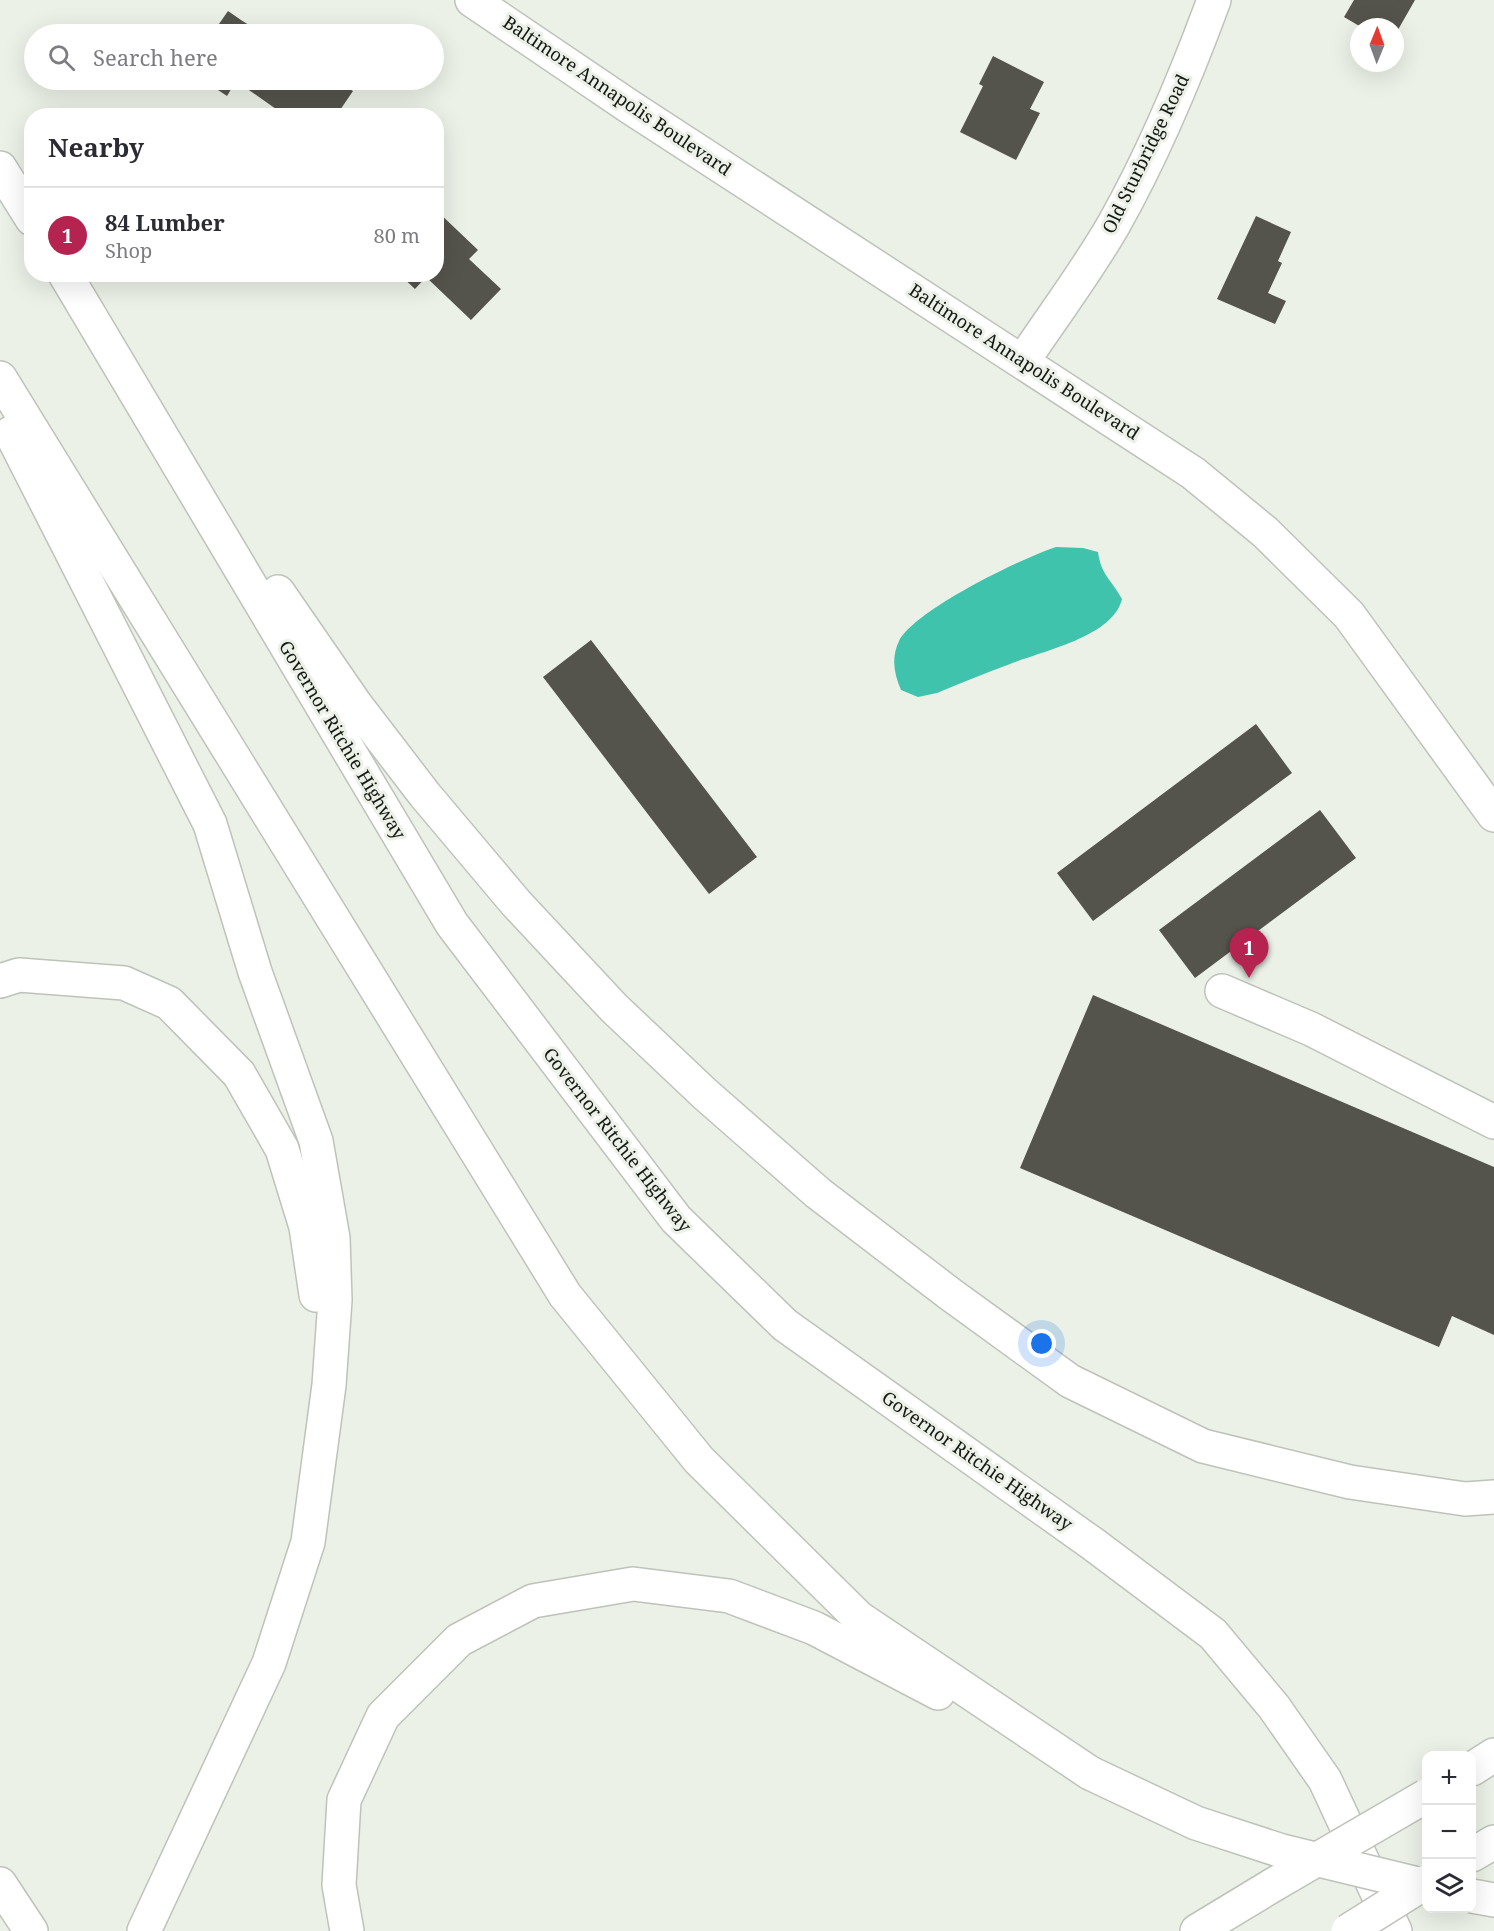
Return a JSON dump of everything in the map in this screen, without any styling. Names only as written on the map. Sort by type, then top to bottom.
[{"type":"main road","name":"Baltimore Annapolis Boulevard","points":[[472,0],[630,106],[1193,473],[1265,532],[1349,615],[1494,815]]},
{"type":"main road","name":"Old Sturbridge Road","points":[[1023,361],[1113,225],[1153,148],[1192,60],[1214,0]]},
{"type":"main road","points":[[0,168],[24,206]]},
{"type":"main road","name":"Governor Ritchie Highway","points":[[70,282],[452,924],[676,1219],[785,1325],[1092,1544],[1213,1634],[1274,1707],[1325,1780],[1395,1931]]},
{"type":"main road","points":[[118,361],[356,705],[425,795],[516,903],[622,1016],[705,1094],[818,1192],[950,1294],[1070,1381],[1203,1446],[1350,1482],[1465,1499],[1494,1497]]},
{"type":"main road","points":[[0,378],[565,1295],[699,1460],[859,1618],[1090,1773]]},
{"type":"main road","points":[[0,411],[210,824],[255,972],[316,1141],[333,1238],[335,1300],[329,1385],[308,1542],[269,1663],[149,1921]]},
{"type":"main road","points":[[0,981],[19,975],[124,983],[169,1003],[239,1074],[282,1149],[306,1227],[329,1385]]},
{"type":"main road","points":[[1222,991],[1311,1029],[1494,1122]]},
{"type":"main road","points":[[347,1931],[339,1885],[344,1800],[383,1716],[459,1640],[533,1601],[633,1584],[729,1596],[814,1628],[1090,1773],[1196,1823],[1282,1851],[1422,1883]]},
{"type":"main road","points":[[1476,1766],[1494,1755]]},
{"type":"main road","points":[[1197,1931],[1422,1798]]},
{"type":"main road","points":[[1476,1853],[1494,1842]]},
{"type":"main road","points":[[0,1884],[31,1931]]},
{"type":"main road","points":[[1348,1931],[1422,1886]]},
{"type":"main road","points":[[1476,1897],[1494,1900]]},
{"type":"water","points":[[1056,547],[1083,548],[1098,552],[1104,572],[1122,599],[1116,612],[1105,623],[1075,641],[937,693],[918,697],[901,690],[894,660],[899,641],[909,629],[926,615],[971,586]]},
{"type":"building","points":[[1354,0],[1415,0],[1404,19],[1350,18],[1350,21],[1344,17]]},
{"type":"building","points":[[228,11],[247,24],[219,24]]},
{"type":"building","points":[[993,56],[1044,82],[1030,109],[1040,113],[1016,160],[960,132],[983,86],[979,84]]},
{"type":"building","points":[[218,90],[231,90],[227,96]]},
{"type":"building","points":[[249,90],[353,91],[341,108],[275,108]]},
{"type":"building","points":[[1256,216],[1291,232],[1278,261],[1282,263],[1268,293],[1286,301],[1275,324],[1217,299]]},
{"type":"building","points":[[444,218],[478,250],[469,259],[501,289],[471,320],[431,282],[444,282]]},
{"type":"building","points":[[408,282],[421,282],[415,289]]},
{"type":"building","points":[[591,640],[757,857],[709,894],[543,677]]},
{"type":"building","points":[[1256,724],[1292,773],[1093,921],[1057,873]]},
{"type":"building","points":[[1320,810],[1356,858],[1195,978],[1159,930]]},
{"type":"building","points":[[1093,995],[1494,1167],[1494,1335],[1452,1316],[1439,1347],[1020,1168]]},
{"type":"place","name":"84 Lumber","points":[[1249,978]]}]
